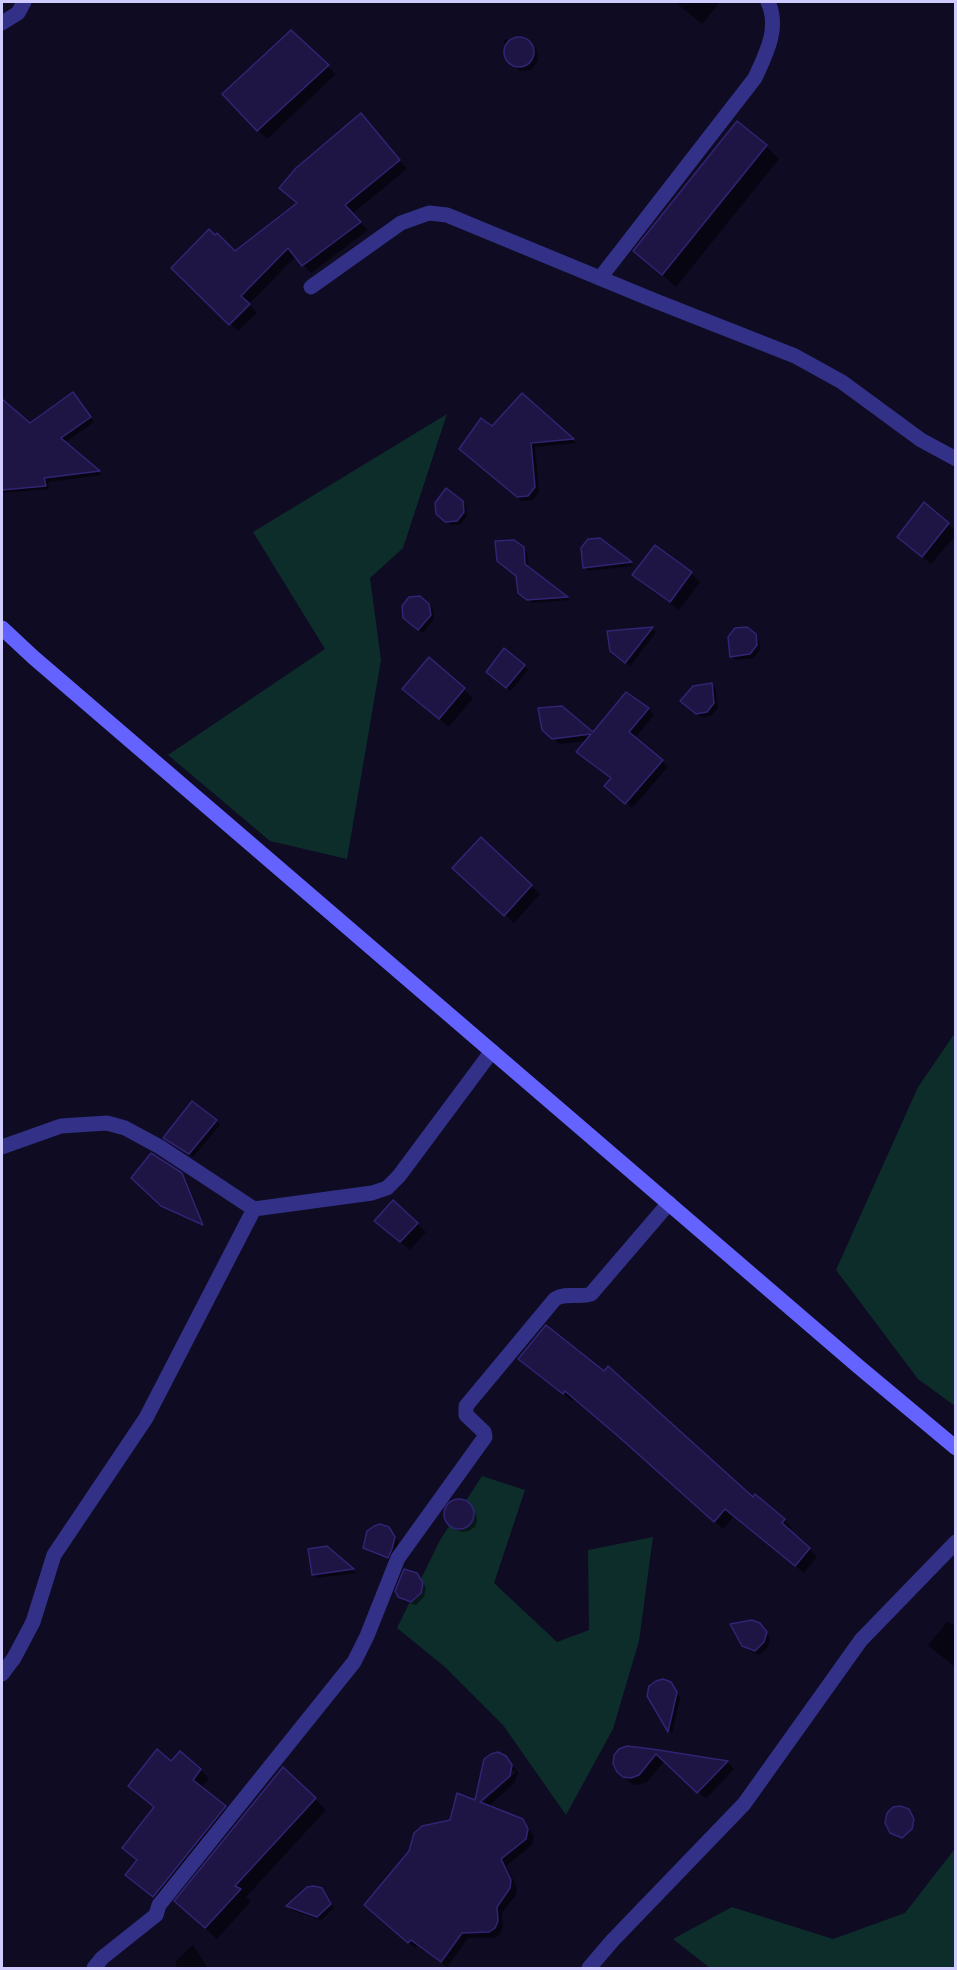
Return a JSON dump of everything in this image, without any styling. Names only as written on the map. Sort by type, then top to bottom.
[{"type":"street","points":[[2,23],[18,13],[24,2]]},
{"type":"street","points":[[600,278],[755,78],[770,46],[773,13],[768,2]]},
{"type":"street","points":[[311,286],[400,223],[429,213],[447,215],[795,356],[842,381],[921,440],[956,459]]},
{"type":"street","points":[[2,628],[956,1448]]},
{"type":"street","points":[[2,1147],[61,1126],[107,1123],[125,1128],[160,1148],[254,1209],[372,1193],[387,1188],[399,1176],[492,1051]]},
{"type":"street","points":[[94,1968],[102,1958],[156,1915],[159,1905],[354,1662],[367,1636],[398,1558],[485,1437],[484,1432],[466,1416],[466,1406],[555,1299],[562,1295],[591,1294],[669,1203]]},
{"type":"street","points":[[2,1674],[14,1658],[33,1622],[54,1555],[146,1418],[254,1209]]},
{"type":"street","points":[[589,1968],[744,1804],[861,1640],[956,1542]]},
{"type":"green space","points":[[447,414],[403,548],[370,578],[381,660],[347,859],[270,841],[168,755],[325,649],[253,532]]},
{"type":"green space","points":[[955,1033],[955,1406],[918,1379],[836,1270],[918,1087]]},
{"type":"green space","points":[[482,1476],[525,1490],[494,1583],[557,1642],[589,1630],[588,1550],[653,1537],[639,1641],[613,1729],[566,1815],[503,1725],[445,1667],[397,1628],[440,1540]]},
{"type":"green space","points":[[954,1850],[956,1854],[955,1968],[710,1968],[673,1939],[732,1907],[833,1939],[905,1913]]},
{"type":"building","points":[[291,30],[329,65],[257,131],[222,94]]},
{"type":"building","points":[[519,37],[530,41],[534,52],[530,63],[519,67],[508,63],[504,52],[508,41]]},
{"type":"building","points":[[361,113],[400,160],[345,205],[361,222],[302,266],[288,248],[241,296],[250,304],[229,325],[171,268],[209,229],[215,235],[217,233],[235,251],[297,203],[279,188],[296,168]]},
{"type":"building","points":[[737,121],[767,145],[662,275],[633,251]]},
{"type":"building","points":[[73,392],[91,417],[61,438],[100,471],[44,478],[46,486],[2,490],[2,399],[30,423]]},
{"type":"building","points":[[522,393],[574,439],[531,443],[535,487],[528,496],[517,497],[459,449],[481,418],[492,426]]},
{"type":"building","points":[[446,488],[463,501],[464,512],[457,521],[445,522],[436,514],[435,503]]},
{"type":"building","points":[[924,502],[949,523],[922,557],[897,537]]},
{"type":"building","points":[[600,538],[632,562],[583,568],[581,548],[588,539]]},
{"type":"building","points":[[514,540],[524,547],[525,564],[568,597],[527,600],[518,593],[516,576],[497,561],[495,541]]},
{"type":"building","points":[[655,545],[692,572],[670,602],[632,575]]},
{"type":"building","points":[[420,596],[429,604],[431,615],[418,630],[403,618],[402,606],[409,597]]},
{"type":"building","points":[[653,627],[625,663],[610,651],[607,631]]},
{"type":"building","points":[[747,627],[756,634],[757,645],[750,654],[730,657],[728,637],[735,628]]},
{"type":"building","points":[[504,648],[525,665],[506,688],[486,672]]},
{"type":"building","points":[[429,657],[465,688],[439,719],[402,689]]},
{"type":"building","points":[[712,683],[714,703],[707,712],[696,714],[680,701],[693,686]]},
{"type":"building","points":[[626,692],[649,708],[629,732],[663,760],[625,804],[604,786],[611,778],[576,752],[591,734],[552,739],[542,730],[538,708],[562,706],[593,732]]},
{"type":"building","points":[[481,837],[532,885],[504,916],[452,868]]},
{"type":"building","points":[[192,1101],[217,1120],[189,1154],[163,1138]]},
{"type":"building","points":[[151,1153],[182,1173],[203,1225],[161,1206],[131,1178]]},
{"type":"building","points":[[393,1200],[418,1223],[400,1242],[374,1221]]},
{"type":"building","points":[[546,1325],[604,1371],[608,1366],[753,1497],[755,1494],[785,1519],[782,1523],[810,1548],[795,1566],[725,1509],[714,1522],[565,1391],[563,1394],[518,1359]]},
{"type":"building","points":[[459,1499],[465,1500],[473,1508],[473,1520],[465,1528],[459,1529],[453,1528],[445,1520],[444,1514],[445,1508],[453,1500]]},
{"type":"building","points":[[380,1524],[389,1527],[395,1537],[388,1558],[363,1548],[367,1531]]},
{"type":"building","points":[[327,1546],[354,1569],[312,1575],[308,1549]]},
{"type":"building","points":[[404,1569],[417,1573],[423,1583],[421,1593],[411,1602],[398,1597],[395,1591]]},
{"type":"building","points":[[752,1620],[760,1623],[767,1632],[764,1642],[755,1651],[742,1646],[730,1624]]},
{"type":"building","points":[[663,1679],[671,1682],[677,1692],[668,1732],[647,1696],[649,1686]]},
{"type":"building","points":[[627,1746],[728,1761],[697,1793],[656,1754],[639,1775],[631,1778],[623,1777],[613,1764],[614,1755],[619,1749]]},
{"type":"building","points":[[157,1749],[171,1761],[180,1751],[201,1769],[193,1780],[226,1806],[153,1897],[125,1875],[137,1860],[122,1848],[154,1807],[128,1786]]},
{"type":"building","points":[[498,1752],[506,1756],[512,1765],[510,1776],[480,1802],[523,1819],[528,1829],[526,1839],[501,1859],[511,1880],[510,1888],[497,1907],[498,1921],[495,1928],[489,1932],[462,1933],[441,1962],[411,1940],[408,1943],[364,1905],[409,1851],[414,1833],[422,1826],[450,1820],[457,1793],[475,1800],[484,1759]]},
{"type":"building","points":[[283,1767],[316,1798],[235,1886],[241,1889],[205,1928],[174,1901]]},
{"type":"building","points":[[900,1806],[909,1809],[914,1819],[912,1829],[902,1838],[890,1833],[885,1823],[887,1813],[893,1807]]},
{"type":"building","points":[[307,1887],[322,1888],[331,1904],[317,1917],[286,1906]]}]
